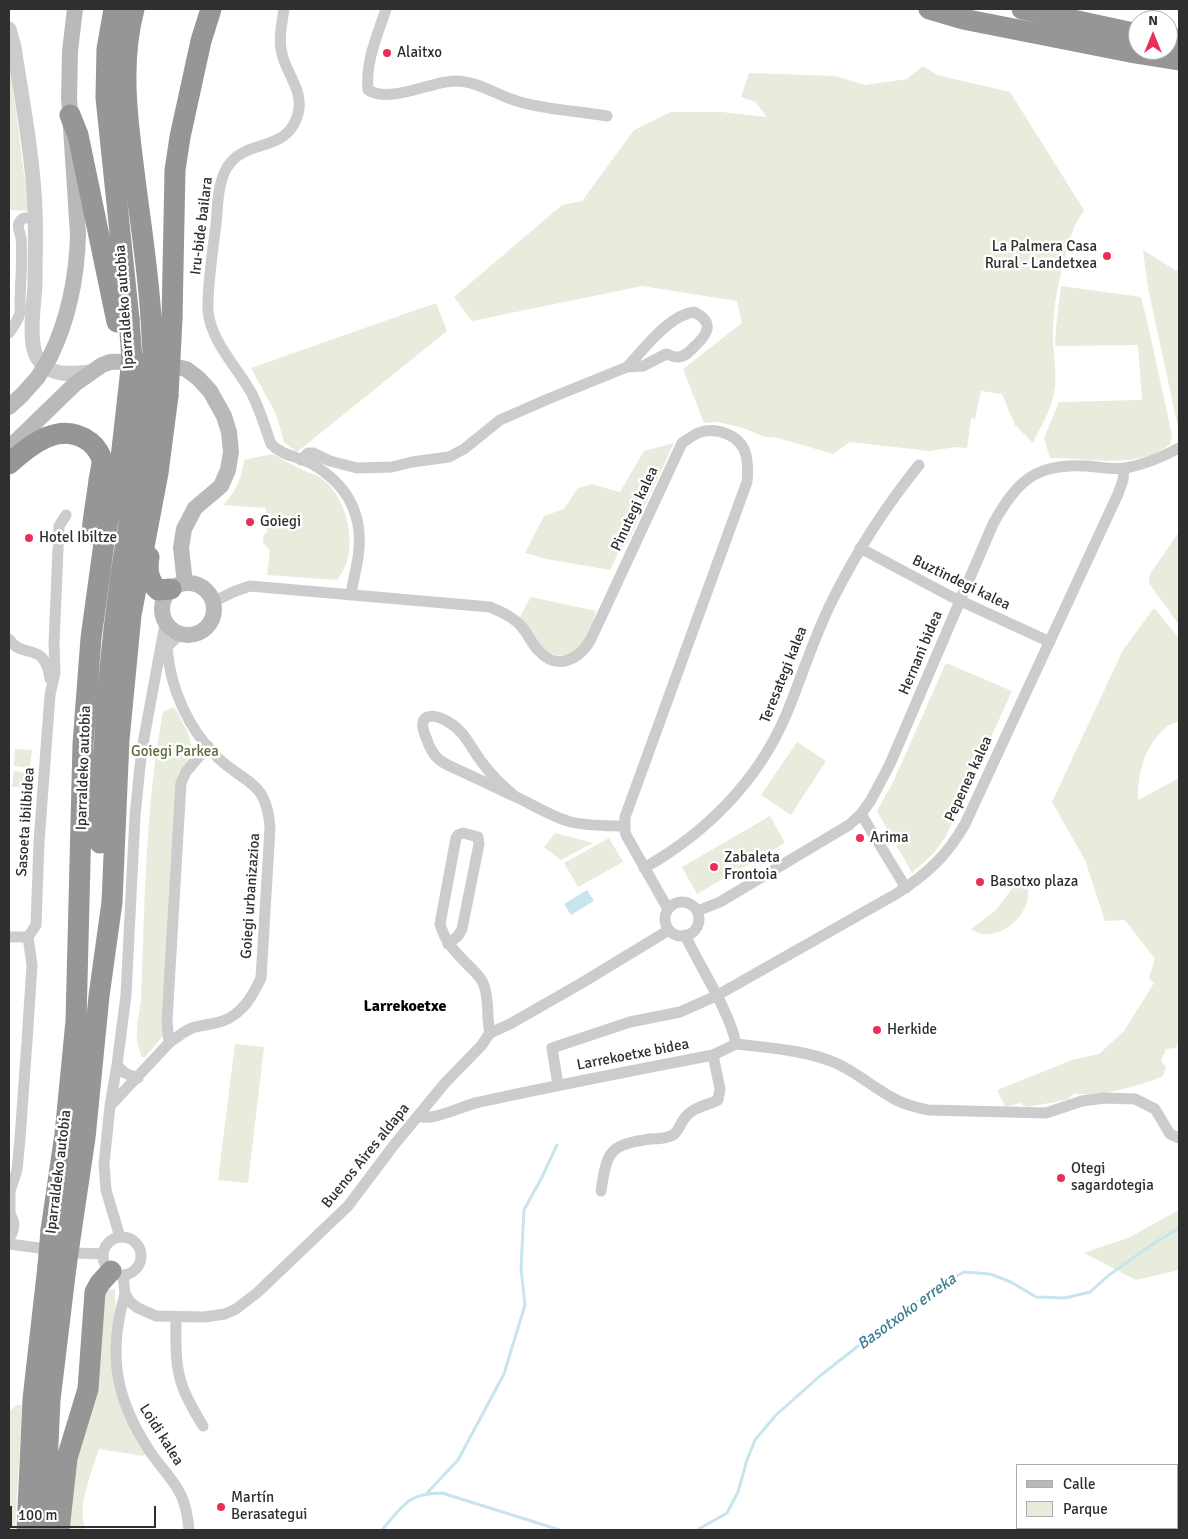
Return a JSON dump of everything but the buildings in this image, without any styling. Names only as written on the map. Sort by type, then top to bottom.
[{"type":"highway","points":[[103,9],[96,49],[95,87],[103,149],[122,254]]},
{"type":"highway","name":"Iparraldeko autobia","points":[[114,9],[107,49],[106,98],[122,254],[123,320],[141,396]]},
{"type":"highway","name":"Iparraldeko autobia","points":[[44,1530],[65,1134],[76,1021],[83,744],[97,586],[121,458],[141,396],[162,318],[145,252],[129,136],[125,77],[129,28],[134,9]]},
{"type":"highway","points":[[201,41],[203,9]]},
{"type":"highway","points":[[162,318],[175,170],[180,137],[201,41],[211,9]]},
{"type":"highway","points":[[929,9],[963,19],[1128,42]]},
{"type":"highway","points":[[1022,9],[1128,40]]},
{"type":"highway","points":[[70,115],[78,135],[123,320]]},
{"type":"highway","points":[[141,396],[158,473],[160,491],[147,569],[152,584],[158,590],[178,586]]},
{"type":"highway","points":[[92,568],[141,396]]},
{"type":"highway","points":[[99,996],[99,877],[103,748],[108,681],[119,589],[145,436],[141,396]]},
{"type":"highway","points":[[9,464],[34,443],[64,432],[74,433],[86,439],[95,446],[102,460],[92,529],[88,681]]},
{"type":"highway","points":[[99,996],[112,902],[119,740],[131,615],[158,473]]},
{"type":"highway","name":"Iparraldeko autobia","points":[[61,1231],[85,1138],[99,996]]},
{"type":"highway","name":"Iparraldeko autobia","points":[[27,1530],[33,1399],[57,1267]]},
{"type":"highway","points":[[59,1530],[67,1458],[88,1389],[95,1292],[112,1267]]},
{"type":"main road","points":[[9,407],[22,396],[38,376],[61,336],[75,277],[78,234],[70,115],[70,51],[75,9]]},
{"type":"main road","points":[[12,441],[75,384],[102,365],[110,362],[148,361],[186,369],[210,391],[224,416],[232,452],[228,470],[221,486],[195,508],[184,529],[178,586]]},
{"type":"main road","points":[[178,586],[200,586],[210,595],[213,602],[213,618],[203,631],[195,635],[179,634],[165,624],[161,609],[166,594],[178,586]]},
{"type":"street","name":"Iru-bide bailara","points":[[284,9],[280,39],[281,52],[285,65],[298,89],[300,100],[298,113],[289,133],[270,144],[238,156],[224,172],[216,219],[208,312],[218,339],[251,394],[271,444],[277,450],[309,462],[333,478],[345,491],[358,520],[359,535],[359,551],[351,595]]},
{"type":"street","points":[[386,9],[371,54],[367,82],[368,90],[373,93],[406,92],[450,81],[461,81],[472,83],[528,105],[608,116]]},
{"type":"street","points":[[9,29],[14,47],[34,190],[36,221],[28,309],[33,327],[34,349],[38,360],[53,372],[59,374],[91,372]]},
{"type":"street","points":[[28,309],[20,305],[21,239],[14,228],[24,218],[36,221]]},
{"type":"street","points":[[9,333],[28,309]]},
{"type":"street","name":"Iru-bide bailara","points":[[301,460],[308,453],[313,453],[330,461],[356,468],[392,467],[412,462],[450,457],[464,449],[500,420],[548,398],[627,367],[643,366],[666,354],[678,358],[689,352],[705,336],[708,327],[706,320],[694,312],[681,316],[663,329],[627,367]]},
{"type":"street","name":"Pinutegi kalea","points":[[213,602],[250,586],[490,607],[520,624],[531,638],[537,650],[548,658],[556,661],[570,660],[585,650],[591,639],[682,443],[698,433],[712,430],[725,432],[739,442],[745,453],[748,468],[747,482],[626,814],[624,826]]},
{"type":"street","name":"Hernani bidea","points":[[697,911],[720,902],[785,864],[833,835],[861,814],[871,800],[890,764],[992,524],[1004,503],[1021,485],[1038,472],[1058,467],[1124,468],[1163,457],[1179,448]]},
{"type":"street","name":"Teresategi kalea","points":[[644,868],[682,844],[704,826],[749,780],[769,750],[786,716],[832,600],[860,548],[918,465]]},
{"type":"street","name":"Pepenea kalea","points":[[558,1085],[552,1048],[630,1022],[680,1012],[716,996],[906,888],[933,867],[956,840],[965,824],[1118,494],[1123,480],[1124,468]]},
{"type":"street","name":"Sasoeta ibilbidea","points":[[29,1246],[20,1237],[9,1213],[9,1192],[14,1181],[18,1157],[26,1061],[32,965],[28,937],[36,925],[39,842],[51,691],[55,673],[54,644],[59,526],[66,515]]},
{"type":"street","name":"Buztindegi kalea","points":[[860,548],[960,601],[1050,642]]},
{"type":"street","points":[[120,1237],[106,1190],[104,1164],[110,1106],[118,1065],[128,966],[137,799],[144,738],[165,624]]},
{"type":"street","points":[[153,691],[160,660],[179,634]]},
{"type":"street","points":[[9,639],[17,648],[35,652],[42,647],[54,644]]},
{"type":"street","name":"Goiegi urbanizazioa","points":[[110,1106],[169,1043],[191,1028],[224,1020],[236,1014],[253,996],[261,978],[270,828],[269,812],[260,791],[249,780],[218,758],[189,722],[168,666],[167,648]]},
{"type":"street","name":"Sasoeta ibilbidea","points":[[35,652],[42,657],[49,670],[51,691]]},
{"type":"street","points":[[153,691],[164,686],[174,686]]},
{"type":"street","points":[[515,796],[502,786],[479,760],[470,743],[452,724],[434,716],[424,720],[422,724],[431,750],[441,762],[484,784],[571,822],[624,826],[626,835],[668,909]]},
{"type":"street","points":[[169,1043],[167,1021],[181,783],[186,772],[208,746]]},
{"type":"street","points":[[466,774],[475,769],[479,760]]},
{"type":"street","points":[[861,814],[906,888]]},
{"type":"street","points":[[448,944],[458,936],[462,929],[479,844],[478,837],[463,834],[458,835],[456,838],[440,924],[448,944],[480,976],[484,984],[487,1023],[490,1033]]},
{"type":"street","points":[[676,903],[690,904],[697,911],[697,926],[690,934],[679,936],[669,930],[665,920],[668,909],[676,903]]},
{"type":"street","name":"Buenos Aires aldapa","points":[[176,1318],[215,1316],[231,1312],[245,1304],[348,1206],[444,1083],[481,1046],[490,1033],[510,1024],[580,984],[669,930]]},
{"type":"street","points":[[685,935],[734,1034],[736,1044],[808,1055],[838,1064],[864,1078],[891,1097],[909,1105],[928,1110],[1046,1113],[1082,1101],[1105,1098],[1135,1099],[1155,1109],[1170,1134],[1179,1138]]},
{"type":"street","points":[[9,937],[28,937]]},
{"type":"street","name":"Larrekoetxe bidea","points":[[418,1116],[431,1118],[472,1103],[713,1055],[736,1044]]},
{"type":"street","points":[[601,1190],[605,1166],[614,1148],[673,1135],[692,1111],[718,1100],[720,1089],[713,1055]]},
{"type":"street","points":[[118,1065],[127,1075],[138,1078]]},
{"type":"street","points":[[9,1238],[13,1233],[14,1226]]},
{"type":"street","points":[[9,1244],[77,1253],[112,1267],[129,1273],[138,1267],[141,1261],[141,1254],[134,1241],[129,1238],[120,1237],[107,1245],[112,1267]]},
{"type":"street","name":"Loidi kalea","points":[[112,1267],[125,1294],[120,1312],[117,1343],[117,1372],[122,1396],[133,1424],[184,1501],[189,1530]]},
{"type":"street","points":[[125,1294],[130,1302],[146,1312],[156,1316],[176,1318],[178,1369],[186,1396],[204,1426]]},
{"type":"green space","points":[[9,59],[27,196],[29,211],[9,210]]},
{"type":"green space","points":[[923,66],[937,75],[1010,92],[1084,210],[1073,230],[1057,291],[1053,328],[1055,385],[1053,400],[1033,443],[1015,425],[1002,394],[981,391],[975,419],[971,418],[967,448],[956,447],[929,451],[850,442],[833,454],[778,438],[765,437],[740,427],[717,422],[704,423],[683,369],[742,323],[737,301],[642,286],[472,321],[454,297],[562,205],[582,201],[634,130],[671,112],[722,112],[766,117],[756,102],[741,97],[749,73],[835,76],[865,85],[907,79]]},
{"type":"green space","points":[[1143,250],[1179,271],[1179,432],[1148,288]]},
{"type":"green space","points":[[1061,286],[1141,297],[1172,435],[1170,444],[1157,452],[1128,460],[1050,458],[1044,438],[1059,402],[1142,400],[1138,345],[1055,346]]},
{"type":"green space","points":[[436,303],[447,331],[297,452],[284,442],[276,414],[251,368]]},
{"type":"green space","points":[[674,443],[627,544],[620,549],[610,570],[546,559],[525,553],[544,516],[564,509],[578,488],[592,484],[620,492],[644,451]]},
{"type":"green space","points":[[272,454],[318,476],[329,485],[337,496],[344,510],[350,540],[349,555],[344,569],[337,580],[267,575],[270,550],[263,543],[263,536],[267,532],[266,508],[223,505],[238,484],[244,460]]},
{"type":"green space","points":[[1179,532],[1179,625],[1149,583],[1150,574]]},
{"type":"green space","points":[[531,597],[596,611],[588,636],[581,648],[572,654],[556,655],[543,648],[519,618]]},
{"type":"green space","points":[[1154,608],[1179,638],[1179,721],[1165,728],[1147,752],[1139,780],[1138,800],[1179,778],[1179,1039],[1176,1048],[1166,1049],[1161,1060],[1166,1068],[1163,1076],[1154,1080],[1106,1093],[1075,1093],[1067,1100],[1026,1107],[1020,1103],[1005,1107],[997,1090],[1072,1060],[1099,1054],[1124,1031],[1154,983],[1149,978],[1155,959],[1125,920],[1105,921],[1085,860],[1052,802],[1123,650]]},
{"type":"green space","points":[[946,663],[1012,691],[946,836],[934,853],[912,873],[877,811],[894,780]]},
{"type":"green space","name":"Goiegi Parkea","points":[[173,707],[189,735],[194,760],[184,771],[163,1036],[145,1057],[142,1057],[139,1049],[137,1029],[141,1000],[149,820],[163,712]]},
{"type":"green space","points":[[797,742],[826,761],[791,815],[761,795]]},
{"type":"green space","points":[[15,749],[32,750],[30,768],[14,766]]},
{"type":"green space","points":[[14,771],[30,773],[29,788],[12,787]]},
{"type":"green space","points":[[770,816],[785,843],[697,894],[682,867]]},
{"type":"green space","points":[[555,833],[593,843],[561,860],[544,847]]},
{"type":"green space","points":[[609,838],[623,862],[578,887],[564,863]]},
{"type":"green space","points":[[1024,873],[1028,897],[1026,906],[1014,922],[1007,928],[989,934],[971,929],[995,911]]},
{"type":"green space","points":[[235,1044],[264,1047],[248,1183],[218,1180]]},
{"type":"green space","points":[[1179,1210],[1179,1270],[1136,1280],[1084,1253],[1130,1237]]},
{"type":"green space","points":[[115,1289],[117,1366],[127,1412],[150,1451],[143,1456],[99,1449],[84,1502],[84,1522],[87,1530],[63,1530],[105,1290]]},
{"type":"green space","points":[[17,1405],[22,1405],[15,1530],[9,1530],[9,1411]]},
{"type":"water","points":[[587,890],[594,901],[571,915],[564,904]]},
{"type":"waterway","points":[[427,1493],[458,1460],[504,1374],[525,1305],[521,1268],[524,1210],[557,1145]]},
{"type":"waterway","name":"Basotxoko erreka","points":[[697,1530],[727,1513],[738,1492],[755,1440],[776,1415],[821,1375],[941,1284],[964,1272],[990,1274],[1011,1282],[1036,1297],[1065,1298],[1090,1292],[1109,1275],[1179,1228]]},
{"type":"waterway","name":"Basotxoko erreka","points":[[382,1530],[401,1508],[413,1498],[421,1495],[442,1493],[560,1530]]},
{"type":"place","name":"Alaitxo","points":[[387,53]]},
{"type":"place","name":"La Palmera Casa Rural - Landetxea","points":[[1107,256]]},
{"type":"place","name":"Goiegi","points":[[250,522]]},
{"type":"place","name":"Hotel Ibiltze","points":[[29,538]]},
{"type":"place","name":"Arima","points":[[860,838]]},
{"type":"place","name":"Zabaleta Frontoia","points":[[714,867]]},
{"type":"place","name":"Basotxo plaza","points":[[980,882]]},
{"type":"place","name":"Herkide","points":[[877,1030]]},
{"type":"place","name":"Otegi sagardotegia","points":[[1061,1178]]},
{"type":"place","name":"Martín Berasategui","points":[[221,1507]]},
{"type":"district","name":"Larrekoetxe","points":[[405,1007]]}]
